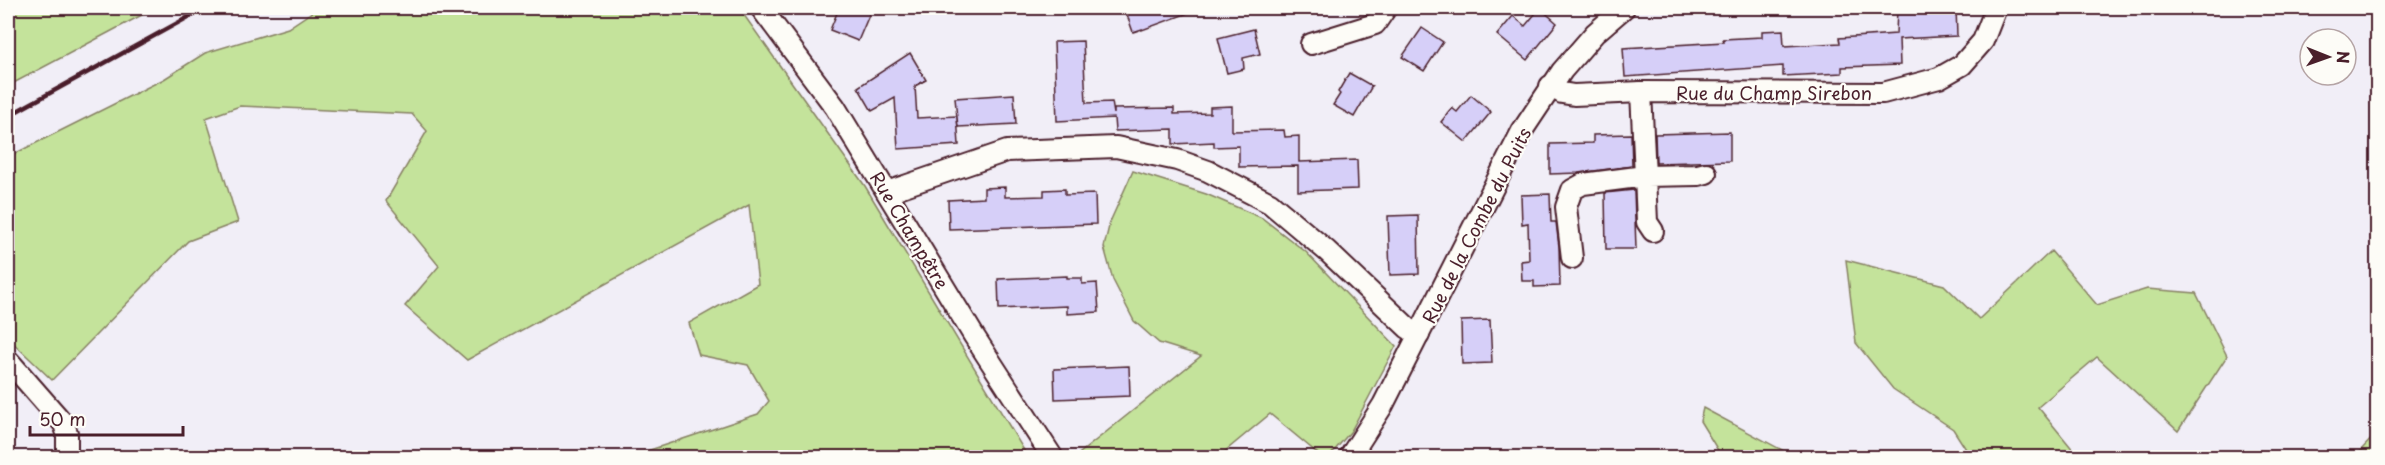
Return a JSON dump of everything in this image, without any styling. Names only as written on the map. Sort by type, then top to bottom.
[{"type":"street","name":"Rue Champêtre","points":[[761,8],[835,107],[974,336],[1053,458]]},
{"type":"street","points":[[1311,44],[1375,24],[1386,8]]},
{"type":"street","name":"Rue de la Combe du Puits","points":[[1349,458],[1383,405],[1522,131],[1550,86],[1595,33],[1624,8]]},
{"type":"street","name":"Rue du Champ Sirebon","points":[[1550,86],[1562,93],[1574,95],[1641,92],[1882,93],[1939,78],[1962,65],[1983,41],[1996,8]]},
{"type":"street","points":[[1641,92],[1647,222],[1653,231]]},
{"type":"street","points":[[887,192],[1007,151],[1116,147],[1177,160],[1208,171],[1270,203],[1327,252],[1408,328],[1419,335]]},
{"type":"street","points":[[1572,258],[1566,207],[1572,190],[1583,184],[1645,176],[1698,176],[1706,173]]},
{"type":"street","points":[[8,360],[64,424],[69,445],[67,458]]},
{"type":"green space","points":[[8,8],[155,8],[8,86]]},
{"type":"green space","points":[[318,8],[739,8],[865,186],[1028,457],[629,457],[758,414],[769,401],[748,365],[699,355],[689,323],[758,284],[749,205],[467,360],[405,306],[439,266],[386,201],[427,131],[412,114],[240,106],[206,118],[238,222],[188,241],[52,380],[8,338],[8,157],[164,79],[205,53],[288,28]]},
{"type":"green space","points":[[1133,171],[1206,194],[1262,218],[1306,252],[1396,346],[1351,431],[1329,457],[1322,457],[1270,414],[1218,457],[1075,457],[1201,356],[1159,343],[1134,321],[1113,280],[1104,247],[1110,222]]},
{"type":"green space","points":[[2051,251],[2097,305],[2147,289],[2196,293],[2227,356],[2178,431],[2097,357],[2038,407],[2079,457],[1971,457],[1953,429],[1893,389],[1856,343],[1846,260],[1944,285],[1979,319]]},
{"type":"green space","points":[[1703,408],[1795,457],[1722,457],[1700,421]]},
{"type":"green space","points":[[2377,433],[2377,457],[2364,457],[2360,451]]},
{"type":"building","points":[[839,8],[872,8],[858,41],[830,30]]},
{"type":"building","points":[[1137,8],[1199,9],[1133,32],[1126,12]]},
{"type":"building","points":[[1540,8],[1557,23],[1527,60],[1497,35],[1513,16],[1525,26]]},
{"type":"building","points":[[1956,8],[1957,36],[1899,39],[1900,65],[1842,67],[1842,73],[1783,76],[1783,66],[1625,77],[1623,48],[1724,42],[1723,39],[1762,37],[1762,31],[1783,30],[1784,46],[1840,43],[1839,38],[1896,34],[1897,9]]},
{"type":"building","points":[[1422,28],[1443,42],[1424,71],[1402,57]]},
{"type":"building","points":[[1254,29],[1260,54],[1243,58],[1244,69],[1227,73],[1218,38]]},
{"type":"building","points":[[1083,41],[1086,103],[1112,102],[1114,114],[1114,109],[1174,108],[1174,114],[1210,113],[1210,107],[1232,106],[1232,131],[1284,130],[1285,137],[1299,136],[1299,162],[1357,160],[1358,189],[1298,191],[1298,166],[1239,167],[1239,146],[1214,147],[1214,142],[1173,144],[1173,129],[1115,131],[1114,118],[1057,121],[1054,42]]},
{"type":"building","points":[[910,53],[926,80],[915,86],[917,118],[957,116],[959,145],[898,149],[895,98],[872,111],[858,87]]},
{"type":"building","points":[[1349,73],[1372,86],[1354,117],[1333,105]]},
{"type":"building","points":[[1014,94],[1016,124],[958,127],[955,98]]},
{"type":"building","points":[[1471,95],[1491,112],[1466,142],[1441,122],[1452,108],[1457,112]]},
{"type":"building","points":[[1730,132],[1730,161],[1656,163],[1655,134]]},
{"type":"building","points":[[1631,134],[1632,166],[1550,174],[1550,144],[1593,143],[1593,135]]},
{"type":"building","points":[[1005,187],[1005,197],[1044,196],[1044,190],[1065,189],[1065,195],[1095,194],[1096,224],[949,229],[948,200],[984,198],[984,188]]},
{"type":"building","points":[[1634,190],[1636,249],[1606,249],[1605,193]]},
{"type":"building","points":[[1550,194],[1551,222],[1556,222],[1559,247],[1560,286],[1534,287],[1534,281],[1522,281],[1521,261],[1529,260],[1528,223],[1522,224],[1521,195]]},
{"type":"building","points":[[1418,215],[1419,274],[1390,275],[1388,216]]},
{"type":"building","points":[[1067,276],[1067,278],[1082,278],[1082,284],[1097,283],[1099,312],[1067,314],[1067,306],[999,309],[998,279]]},
{"type":"building","points":[[1490,320],[1492,363],[1462,364],[1461,321]]},
{"type":"building","points":[[1129,366],[1130,396],[1055,399],[1054,369]]},
{"type":"railway","points":[[8,116],[205,8]]}]
